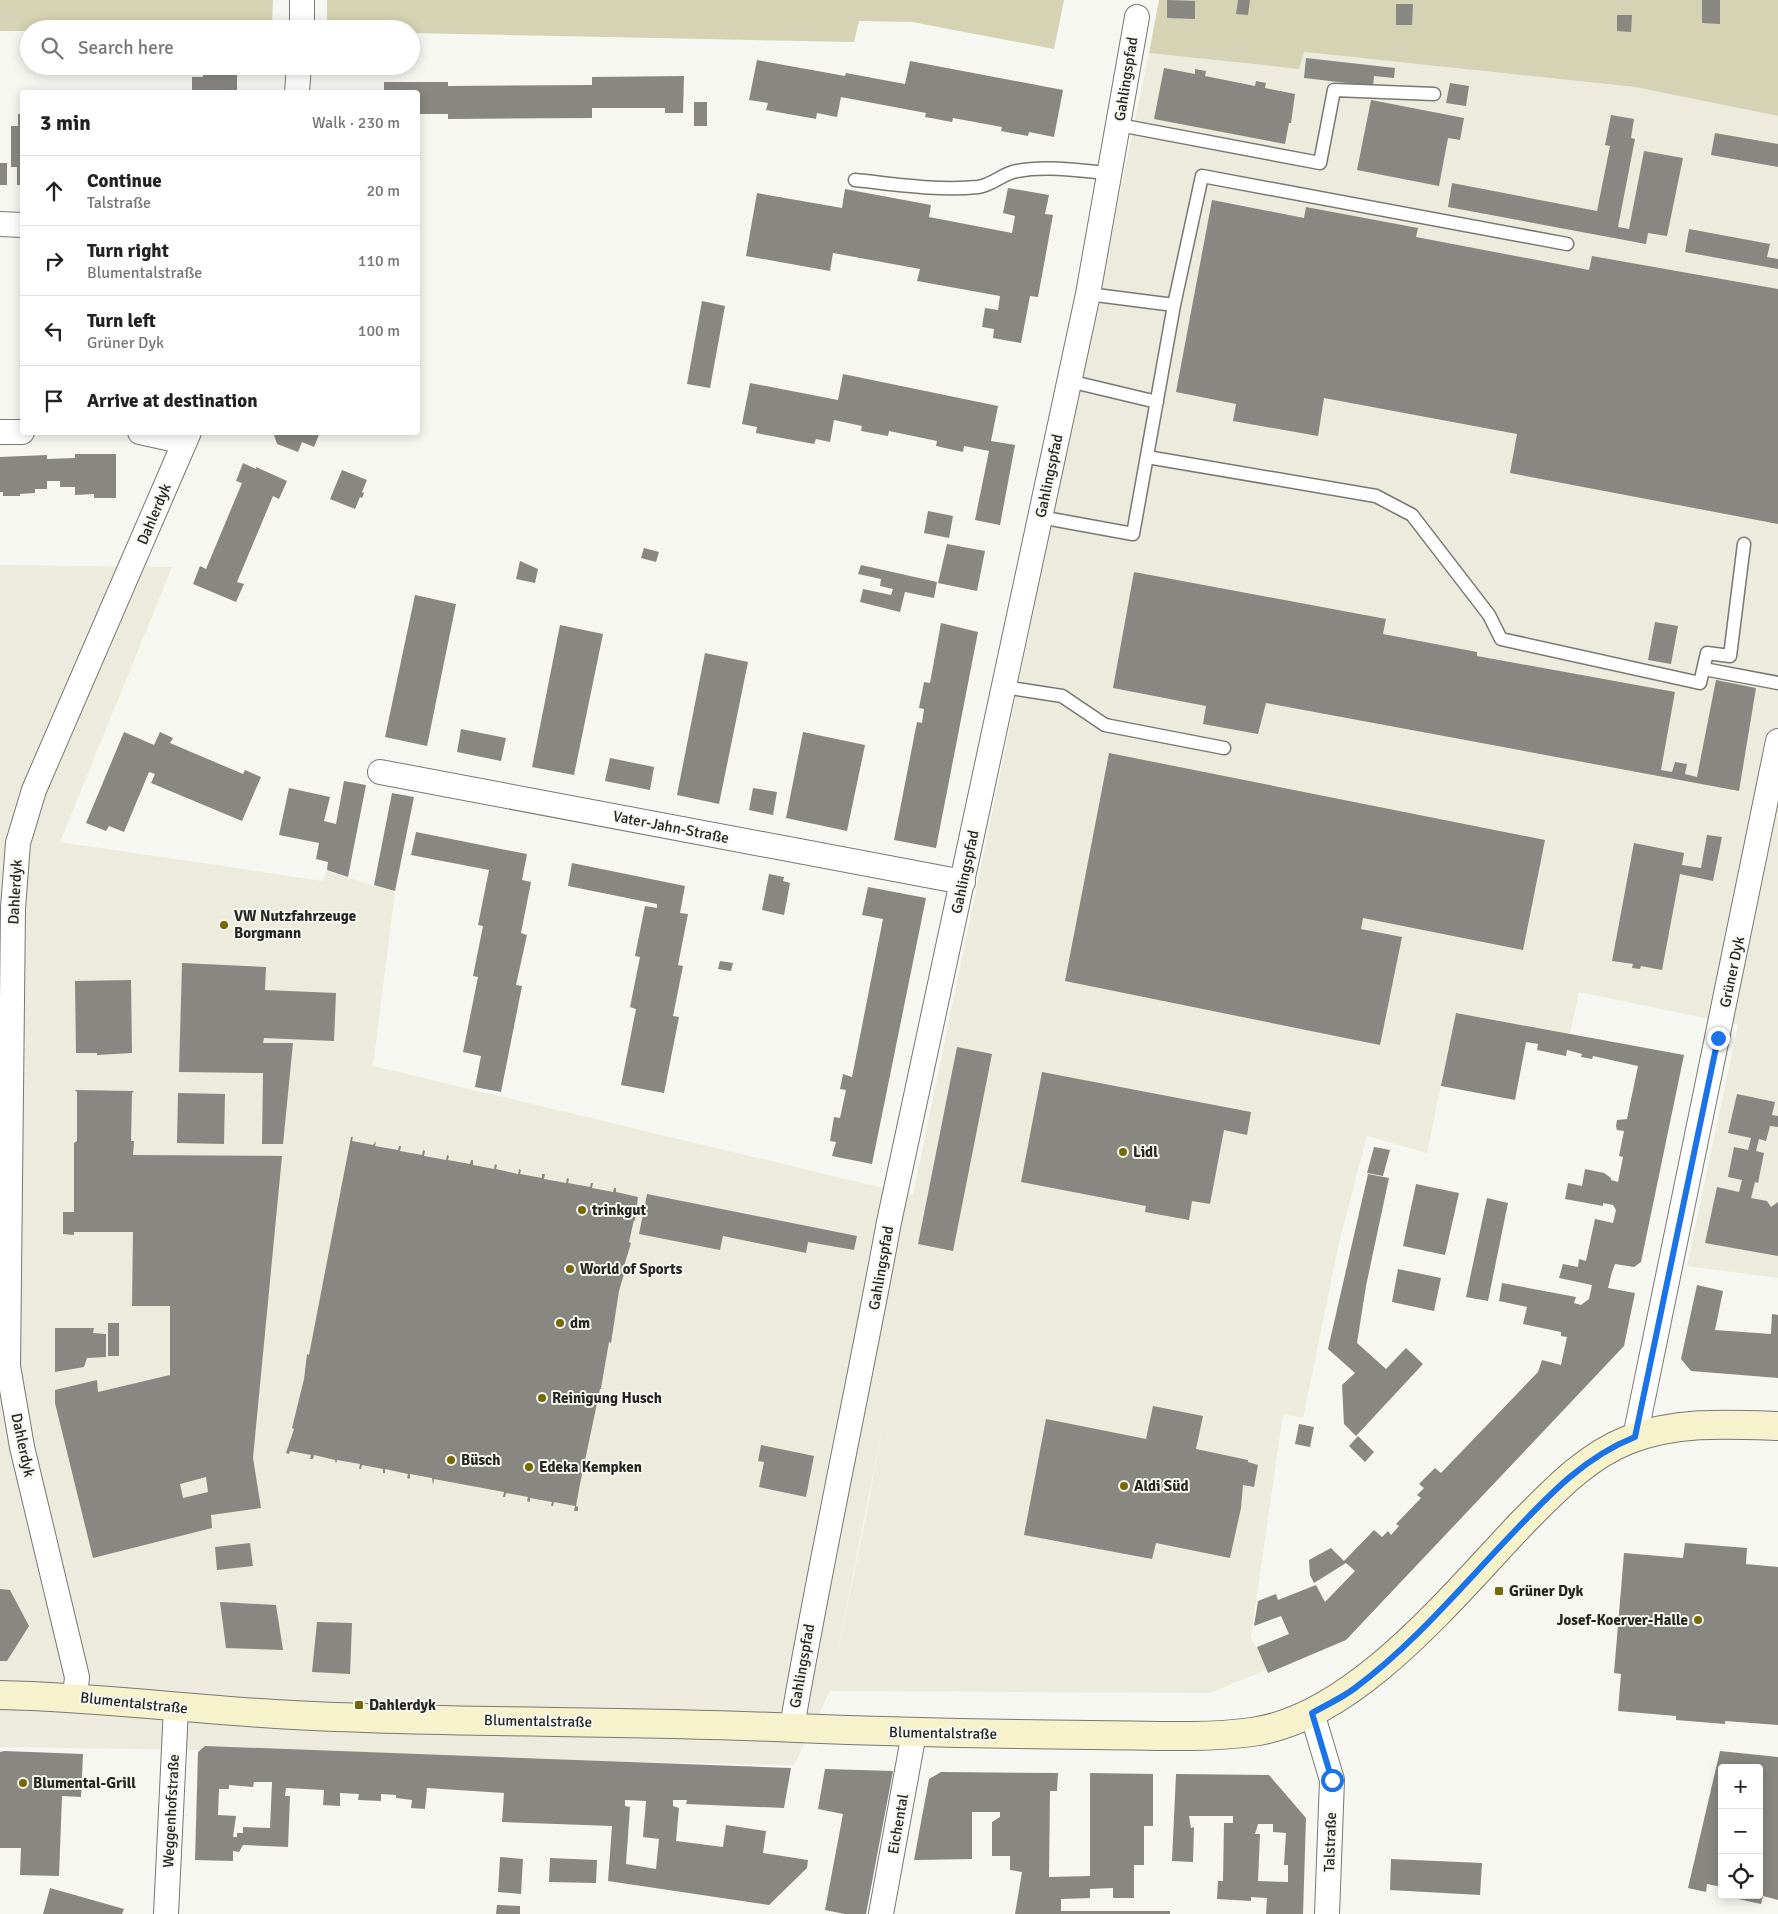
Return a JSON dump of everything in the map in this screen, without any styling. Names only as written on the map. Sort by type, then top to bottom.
[{"type":"main road","name":"Blumentalstraße","points":[[0,1695],[74,1697],[176,1708],[297,1716],[792,1727],[914,1734],[1182,1735],[1254,1732],[1312,1713],[1354,1689],[1436,1614],[1549,1496],[1576,1471],[1604,1452],[1635,1437],[1697,1424],[1778,1426]]},
{"type":"street","points":[[302,0],[302,20]]},
{"type":"street","name":"Gahlingspfad","points":[[792,1727],[807,1638],[874,1308],[889,1222],[1088,294],[1137,17]]},
{"type":"street","points":[[297,90],[298,75]]},
{"type":"street","points":[[0,224],[20,225]]},
{"type":"street","points":[[0,432],[20,432]]},
{"type":"street","name":"Dahlerdyk","points":[[74,1697],[77,1677],[22,1447],[8,1366],[14,908],[18,843],[34,790],[187,437],[168,435]]},
{"type":"street","name":"Grüner Dyk","points":[[1635,1437],[1778,742]]},
{"type":"street","name":"Vater-Jahn-Straße","points":[[380,772],[963,882]]},
{"type":"street","name":"Weggenhofstraße","points":[[166,1914],[176,1708]]},
{"type":"street","name":"Talstraße","points":[[1312,1713],[1332,1780],[1327,1914]]},
{"type":"street","name":"Eichental","points":[[881,1914],[914,1734]]},
{"type":"lane","points":[[1119,125],[1320,163],[1334,90],[1434,94]]},
{"type":"lane","points":[[855,180],[936,188],[989,184],[1011,172],[1034,169],[1110,173]]},
{"type":"lane","points":[[1040,517],[1133,534],[1174,305],[1202,176],[1567,244]]},
{"type":"lane","points":[[1088,294],[1174,305]]},
{"type":"lane","points":[[1069,381],[1156,402]]},
{"type":"lane","points":[[1147,457],[1376,496],[1412,515],[1489,615],[1501,640],[1700,683],[1706,653],[1730,656],[1744,544]]},
{"type":"lane","points":[[1704,669],[1778,683]]},
{"type":"lane","points":[[1004,687],[1062,696],[1105,725],[1224,748]]},
{"type":"shaded area","points":[[0,0],[273,0],[272,20],[20,20],[20,31],[0,31]]},
{"type":"shaded area","points":[[327,0],[1064,0],[1054,49],[912,22],[859,21],[854,42],[420,33],[420,20],[327,20]]},
{"type":"shaded area","points":[[1159,0],[1778,0],[1778,116],[1635,87],[1304,52],[1299,69],[1149,53]]},
{"type":"shaded area","points":[[1303,52],[1635,87],[1778,116],[1778,1278],[1687,1266],[1738,1025],[1579,992],[1570,1034],[1456,1013],[1427,1153],[1367,1136],[1339,1243],[1303,1418],[1283,1414],[1251,1637],[1268,1669],[1210,1693],[830,1691],[794,1765],[515,1760],[203,1750],[0,1747],[0,565],[172,567],[60,842],[323,881],[326,871],[395,892],[373,1066],[913,1195],[1149,53],[1299,69]],"holes":[[[883,1424],[866,1516],[838,1651]]]},
{"type":"building","points":[[1167,0],[1195,1],[1195,19],[1167,18]]},
{"type":"building","points":[[1238,0],[1250,0],[1248,15],[1236,14]]},
{"type":"building","points":[[1702,0],[1720,0],[1720,24],[1702,23]]},
{"type":"building","points":[[1396,4],[1413,4],[1412,25],[1396,25]]},
{"type":"building","points":[[1617,15],[1632,15],[1631,32],[1617,31]]},
{"type":"building","points":[[1306,58],[1395,68],[1394,78],[1374,76],[1373,86],[1304,78]]},
{"type":"building","points":[[757,60],[845,76],[846,73],[905,84],[910,61],[1063,90],[1054,137],[1029,132],[1028,136],[1001,131],[1002,127],[953,118],[952,122],[925,117],[926,113],[841,97],[837,117],[817,113],[816,119],[766,110],[768,103],[749,100]]},
{"type":"building","points":[[1164,68],[1195,74],[1195,69],[1206,71],[1205,76],[1255,86],[1256,81],[1266,83],[1265,88],[1295,94],[1291,123],[1289,123],[1285,144],[1154,119]]},
{"type":"building","points":[[203,75],[237,75],[237,90],[192,90],[192,77],[203,77]]},
{"type":"building","points":[[684,76],[683,113],[665,113],[665,108],[592,108],[592,118],[448,119],[448,114],[420,114],[420,90],[384,90],[384,82],[448,82],[448,86],[592,85],[592,77]]},
{"type":"building","points":[[1450,83],[1469,86],[1466,106],[1446,103]]},
{"type":"building","points":[[1371,100],[1464,118],[1460,140],[1448,138],[1439,186],[1357,170]]},
{"type":"building","points":[[694,102],[707,102],[707,126],[694,126]]},
{"type":"building","points":[[18,114],[20,114],[20,185],[17,185],[17,167],[11,167],[11,126],[18,126]]},
{"type":"building","points":[[1611,115],[1634,119],[1631,138],[1635,139],[1618,227],[1629,229],[1644,151],[1683,158],[1667,236],[1648,233],[1646,244],[1448,207],[1452,183],[1597,211],[1610,146],[1605,145]]},
{"type":"building","points":[[1715,133],[1778,144],[1778,167],[1711,155]]},
{"type":"building","points":[[0,163],[7,163],[7,185],[0,185]]},
{"type":"building","points":[[1008,188],[1049,195],[1045,214],[1053,215],[1038,297],[1030,296],[1021,343],[993,338],[994,329],[982,327],[985,308],[998,310],[1000,296],[917,281],[920,269],[833,253],[830,271],[746,256],[757,193],[842,208],[845,189],[931,205],[929,217],[1012,233],[1015,216],[1003,213]]},
{"type":"building","points":[[1212,200],[1304,218],[1306,207],[1418,228],[1416,237],[1589,270],[1592,256],[1778,289],[1778,524],[1510,473],[1517,434],[1324,398],[1318,436],[1233,421],[1236,404],[1176,392]]},
{"type":"building","points":[[1689,229],[1770,244],[1767,257],[1778,259],[1778,269],[1685,252]]},
{"type":"building","points":[[702,301],[725,306],[710,388],[687,384]]},
{"type":"building","points":[[843,374],[998,406],[991,441],[1015,445],[1000,525],[975,520],[989,451],[964,446],[963,452],[936,446],[937,441],[889,431],[888,436],[861,431],[862,426],[834,420],[830,442],[816,439],[814,444],[756,433],[757,427],[742,424],[750,383],[838,400]]},
{"type":"building","points":[[274,435],[319,435],[314,447],[302,442],[298,452],[277,444]]},
{"type":"building","points":[[75,454],[116,454],[116,498],[94,498],[94,494],[75,495],[75,487],[60,487],[60,481],[47,481],[47,489],[35,489],[35,493],[20,494],[20,496],[3,496],[3,492],[0,492],[0,457],[47,455],[47,459],[75,458]]},
{"type":"building","points":[[243,463],[287,481],[279,499],[273,496],[237,582],[244,584],[236,602],[193,584],[200,566],[206,569],[242,483],[236,481]]},
{"type":"building","points":[[342,470],[367,480],[362,492],[364,493],[362,498],[360,497],[355,509],[330,499]]},
{"type":"building","points":[[928,511],[953,516],[949,538],[924,533]]},
{"type":"building","points":[[947,544],[985,551],[977,591],[938,583]]},
{"type":"building","points":[[644,548],[659,552],[656,562],[641,558]]},
{"type":"building","points":[[520,561],[538,569],[535,583],[516,579]]},
{"type":"building","points":[[861,565],[937,582],[934,598],[905,592],[900,612],[860,602],[863,589],[891,595],[893,589],[880,586],[881,579],[858,574]]},
{"type":"building","points":[[1134,572],[1386,619],[1383,634],[1477,652],[1477,656],[1675,692],[1661,770],[1672,772],[1675,762],[1687,764],[1685,774],[1697,777],[1716,680],[1756,688],[1739,791],[1266,703],[1258,734],[1203,724],[1206,706],[1113,688]]},
{"type":"building","points":[[415,595],[456,604],[427,746],[385,737]]},
{"type":"building","points":[[1655,622],[1678,626],[1671,664],[1648,660]]},
{"type":"building","points":[[941,623],[978,632],[936,848],[894,840],[917,722],[922,723],[924,709],[919,708],[924,682],[930,683]]},
{"type":"building","points":[[560,625],[603,634],[574,775],[532,767]]},
{"type":"building","points":[[705,653],[748,662],[719,804],[677,795]]},
{"type":"building","points":[[461,729],[506,738],[501,761],[457,752]]},
{"type":"building","points":[[124,732],[154,745],[160,732],[173,738],[170,743],[243,774],[245,770],[261,777],[242,821],[151,783],[155,774],[149,772],[124,832],[109,826],[106,831],[86,823]]},
{"type":"building","points":[[803,732],[865,745],[847,831],[786,818]]},
{"type":"building","points":[[1109,753],[1545,840],[1523,950],[1363,918],[1361,929],[1402,937],[1380,1045],[1065,981]]},
{"type":"building","points":[[610,758],[654,767],[650,790],[605,781]]},
{"type":"building","points":[[344,781],[366,785],[348,877],[327,870],[328,862],[316,859],[319,843],[279,835],[289,788],[330,797],[324,821],[336,824]]},
{"type":"building","points":[[753,788],[777,792],[773,815],[749,810]]},
{"type":"building","points":[[392,793],[414,797],[395,891],[374,885]]},
{"type":"building","points":[[416,832],[527,854],[522,880],[531,882],[521,933],[527,935],[516,985],[522,986],[501,1092],[475,1087],[481,1056],[463,1052],[478,977],[473,976],[483,926],[478,925],[489,870],[411,855]]},
{"type":"building","points":[[1707,835],[1722,837],[1713,881],[1680,874],[1662,970],[1641,966],[1640,969],[1632,968],[1633,964],[1612,961],[1634,843],[1684,853],[1682,865],[1701,868]]},
{"type":"building","points":[[572,863],[685,886],[680,913],[688,914],[678,965],[683,966],[673,1016],[679,1017],[664,1093],[621,1085],[636,1009],[630,1007],[640,957],[635,956],[645,906],[657,908],[657,904],[568,886]]},
{"type":"building","points":[[769,874],[784,877],[783,881],[790,883],[784,915],[762,910]]},
{"type":"building","points":[[868,887],[926,898],[872,1164],[832,1156],[836,1142],[830,1141],[834,1117],[840,1118],[846,1090],[840,1089],[843,1074],[852,1077],[883,919],[862,915]]},
{"type":"building","points":[[720,961],[733,963],[731,971],[718,969]]},
{"type":"building","points":[[182,963],[266,967],[265,990],[336,993],[334,1041],[264,1038],[263,1043],[293,1043],[283,1144],[262,1144],[263,1073],[179,1072]]},
{"type":"building","points":[[131,980],[132,1053],[97,1055],[97,1053],[76,1053],[75,981]]},
{"type":"building","points":[[1456,1013],[1684,1055],[1641,1262],[1634,1267],[1615,1264],[1608,1288],[1635,1293],[1624,1346],[1346,1640],[1268,1673],[1257,1647],[1289,1634],[1281,1616],[1254,1626],[1258,1601],[1276,1594],[1278,1600],[1316,1585],[1325,1602],[1355,1571],[1346,1563],[1314,1583],[1310,1575],[1309,1560],[1331,1548],[1344,1561],[1374,1530],[1382,1537],[1388,1531],[1391,1535],[1399,1526],[1396,1524],[1421,1498],[1417,1495],[1424,1488],[1419,1484],[1435,1468],[1441,1473],[1538,1372],[1542,1360],[1561,1365],[1567,1337],[1561,1336],[1561,1332],[1523,1324],[1527,1307],[1499,1301],[1502,1283],[1576,1297],[1574,1303],[1581,1305],[1589,1299],[1592,1285],[1559,1278],[1563,1264],[1578,1267],[1579,1259],[1586,1261],[1595,1219],[1613,1223],[1616,1210],[1613,1205],[1603,1203],[1603,1206],[1565,1199],[1568,1183],[1582,1186],[1585,1169],[1604,1173],[1611,1180],[1618,1182],[1623,1157],[1619,1156],[1624,1131],[1617,1130],[1617,1120],[1627,1119],[1638,1066],[1593,1056],[1592,1059],[1581,1057],[1582,1054],[1567,1050],[1566,1056],[1537,1050],[1538,1044],[1526,1042],[1515,1100],[1441,1086]]},
{"type":"building","points":[[957,1047],[992,1054],[953,1251],[918,1244]]},
{"type":"building","name":"Lidl","points":[[1042,1072],[1251,1112],[1247,1135],[1224,1130],[1210,1204],[1192,1201],[1189,1220],[1145,1212],[1146,1206],[1021,1182]]},
{"type":"building","points":[[75,1090],[134,1091],[132,1093],[131,1141],[134,1141],[133,1155],[282,1156],[253,1458],[261,1508],[211,1515],[212,1528],[93,1558],[55,1403],[55,1390],[97,1380],[98,1392],[170,1375],[170,1306],[132,1306],[133,1232],[74,1232],[74,1235],[63,1234],[63,1212],[74,1212],[74,1143],[77,1141],[77,1092]],"holes":[[[206,1477],[208,1492],[183,1498],[180,1484]]]},
{"type":"building","points":[[178,1093],[225,1094],[224,1144],[177,1143]]},
{"type":"building","points":[[1737,1094],[1775,1102],[1772,1115],[1778,1116],[1778,1127],[1770,1126],[1766,1141],[1759,1139],[1756,1151],[1764,1153],[1758,1183],[1755,1182],[1751,1198],[1767,1201],[1771,1207],[1778,1202],[1778,1256],[1705,1243],[1717,1187],[1739,1192],[1742,1180],[1728,1177],[1734,1147],[1748,1150],[1751,1138],[1728,1133]]},
{"type":"building","points":[[351,1137],[353,1137],[352,1141],[373,1145],[376,1141],[375,1146],[398,1150],[399,1146],[401,1146],[400,1151],[422,1155],[423,1150],[425,1151],[424,1156],[446,1160],[447,1155],[449,1156],[448,1160],[470,1164],[471,1160],[473,1160],[473,1165],[494,1169],[495,1164],[497,1165],[496,1169],[518,1174],[519,1169],[521,1170],[520,1174],[542,1178],[542,1174],[545,1174],[544,1179],[566,1183],[567,1178],[569,1179],[568,1183],[590,1187],[591,1183],[593,1183],[592,1188],[613,1192],[614,1188],[616,1188],[616,1192],[638,1197],[635,1221],[629,1242],[631,1243],[619,1291],[611,1343],[609,1342],[601,1388],[603,1388],[600,1389],[580,1484],[576,1506],[578,1511],[574,1511],[575,1506],[554,1502],[553,1506],[551,1506],[552,1502],[530,1498],[530,1502],[527,1501],[528,1497],[506,1493],[505,1497],[503,1497],[504,1492],[434,1479],[433,1485],[432,1478],[410,1474],[410,1479],[407,1478],[408,1474],[385,1469],[385,1473],[383,1473],[383,1469],[362,1465],[361,1469],[359,1469],[360,1464],[337,1460],[336,1464],[335,1460],[314,1455],[313,1459],[310,1459],[311,1455],[290,1451],[289,1454],[286,1453],[294,1429],[292,1428],[304,1379],[307,1354],[309,1355]]},
{"type":"building","points":[[1374,1147],[1390,1150],[1383,1176],[1367,1173]]},
{"type":"building","points":[[1368,1174],[1389,1178],[1366,1286],[1357,1343],[1386,1369],[1406,1348],[1423,1364],[1356,1436],[1344,1424],[1342,1385],[1355,1373],[1328,1349]]},
{"type":"building","points":[[1416,1184],[1459,1193],[1445,1255],[1403,1246]]},
{"type":"building","points":[[647,1194],[857,1236],[854,1250],[808,1242],[806,1253],[723,1236],[720,1250],[639,1234]]},
{"type":"building","points":[[1487,1198],[1508,1203],[1488,1301],[1466,1297]]},
{"type":"building","points":[[1398,1269],[1441,1278],[1434,1311],[1392,1302]]},
{"type":"building","points":[[1697,1285],[1723,1291],[1715,1330],[1771,1334],[1772,1314],[1778,1315],[1778,1378],[1691,1371],[1681,1359]]},
{"type":"building","points":[[108,1323],[119,1323],[119,1356],[108,1356]]},
{"type":"building","points":[[55,1328],[94,1328],[93,1333],[106,1334],[106,1357],[87,1358],[84,1367],[55,1372]]},
{"type":"building","name":"Aldi Süd","points":[[1153,1406],[1203,1416],[1196,1449],[1248,1460],[1248,1462],[1258,1465],[1254,1487],[1243,1485],[1241,1508],[1230,1558],[1156,1543],[1152,1559],[1024,1535],[1046,1419],[1146,1439]]},
{"type":"building","points":[[1299,1424],[1314,1427],[1310,1447],[1295,1444]]},
{"type":"building","points":[[1358,1436],[1374,1452],[1365,1462],[1349,1446]]},
{"type":"building","points":[[761,1445],[814,1456],[806,1497],[759,1487],[764,1462],[758,1461]]},
{"type":"building","points":[[250,1543],[253,1566],[217,1570],[215,1547]]},
{"type":"building","name":"Josef-Koerver-Halle","points":[[1685,1543],[1747,1548],[1746,1564],[1778,1567],[1778,1725],[1725,1721],[1725,1724],[1676,1720],[1676,1716],[1618,1711],[1621,1674],[1614,1673],[1624,1553],[1683,1558]]},
{"type":"building","points":[[0,1589],[10,1590],[29,1626],[7,1661],[0,1661]]},
{"type":"building","points":[[220,1602],[276,1605],[283,1650],[226,1648]]},
{"type":"building","points":[[317,1622],[352,1623],[350,1674],[312,1672]]},
{"type":"building","points":[[205,1746],[791,1768],[784,1808],[686,1804],[687,1800],[673,1800],[673,1806],[679,1808],[676,1841],[723,1847],[726,1825],[766,1831],[763,1853],[808,1860],[807,1868],[769,1905],[608,1881],[612,1826],[502,1822],[504,1793],[427,1788],[425,1809],[411,1808],[412,1800],[396,1798],[396,1795],[381,1794],[381,1801],[358,1800],[359,1794],[340,1793],[340,1806],[323,1805],[324,1790],[286,1788],[285,1796],[290,1796],[288,1847],[243,1845],[239,1852],[233,1851],[233,1861],[195,1860],[198,1752]],"holes":[[[254,1782],[272,1782],[270,1828],[243,1827],[243,1833],[237,1833],[237,1837],[233,1837],[236,1816],[218,1815],[219,1789],[229,1789],[229,1785],[253,1787]],[[625,1800],[646,1801],[643,1837],[659,1839],[656,1869],[626,1864],[630,1807],[625,1806]]]},
{"type":"building","points":[[1720,1751],[1778,1757],[1778,1900],[1763,1896],[1763,1764],[1718,1764],[1718,1886],[1707,1884],[1706,1892],[1688,1888]]},
{"type":"building","points":[[0,1752],[83,1754],[81,1797],[62,1796],[59,1876],[20,1875],[21,1848],[0,1848]]},
{"type":"building","points":[[825,1769],[893,1771],[866,1914],[845,1914],[825,1910],[843,1814],[818,1809]]},
{"type":"building","points":[[941,1772],[1058,1773],[1057,1791],[1050,1791],[1049,1877],[1090,1876],[1090,1773],[1153,1774],[1153,1826],[1144,1826],[1144,1865],[1134,1865],[1134,1898],[1113,1898],[1113,1888],[1090,1889],[1090,1898],[1061,1899],[1061,1911],[1170,1911],[1170,1914],[1015,1914],[1022,1872],[1010,1870],[1010,1856],[992,1856],[992,1822],[1000,1817],[1000,1812],[972,1812],[972,1859],[914,1860],[929,1779]]},
{"type":"building","points":[[1176,1774],[1269,1775],[1306,1818],[1303,1914],[1266,1914],[1267,1898],[1251,1897],[1251,1901],[1217,1899],[1218,1881],[1223,1881],[1224,1823],[1233,1823],[1233,1816],[1189,1816],[1191,1828],[1194,1827],[1193,1862],[1172,1861]],"holes":[[[1258,1824],[1273,1824],[1273,1832],[1286,1833],[1284,1865],[1288,1865],[1288,1882],[1258,1881],[1260,1834],[1255,1834]]]},
{"type":"building","points":[[500,1857],[523,1859],[521,1894],[498,1892]]},
{"type":"building","points":[[550,1858],[597,1860],[596,1883],[549,1882]]},
{"type":"building","points":[[1391,1859],[1482,1863],[1480,1895],[1390,1890]]},
{"type":"building","points":[[50,1888],[124,1909],[122,1914],[43,1914]]},
{"type":"building","points":[[1738,1899],[1762,1899],[1761,1904]]},
{"type":"building","points":[[497,1905],[520,1906],[520,1914],[496,1914]]},
{"type":"place","name":"VW Nutzfahrzeuge Borgmann","points":[[224,925]]},
{"type":"place","name":"Lidl","points":[[1123,1152]]},
{"type":"place","name":"trinkgut","points":[[582,1210]]},
{"type":"place","name":"World of Sports","points":[[570,1269]]},
{"type":"place","name":"dm","points":[[560,1323]]},
{"type":"place","name":"Reinigung Husch","points":[[542,1398]]},
{"type":"place","name":"Büsch","points":[[451,1460]]},
{"type":"place","name":"Edeka Kempken","points":[[529,1467]]},
{"type":"place","name":"Aldi Süd","points":[[1124,1486]]},
{"type":"place","name":"Grüner Dyk","points":[[1499,1591]]},
{"type":"place","name":"Josef-Koerver-Halle","points":[[1698,1620]]},
{"type":"place","name":"Dahlerdyk","points":[[359,1705]]},
{"type":"place","name":"Blumental-Grill","points":[[23,1783]]},
{"type":"route","points":[[1332,1780],[1312,1713],[1354,1689],[1379,1668],[1436,1614],[1549,1496],[1576,1471],[1604,1452],[1635,1437],[1718,1038]]}]
